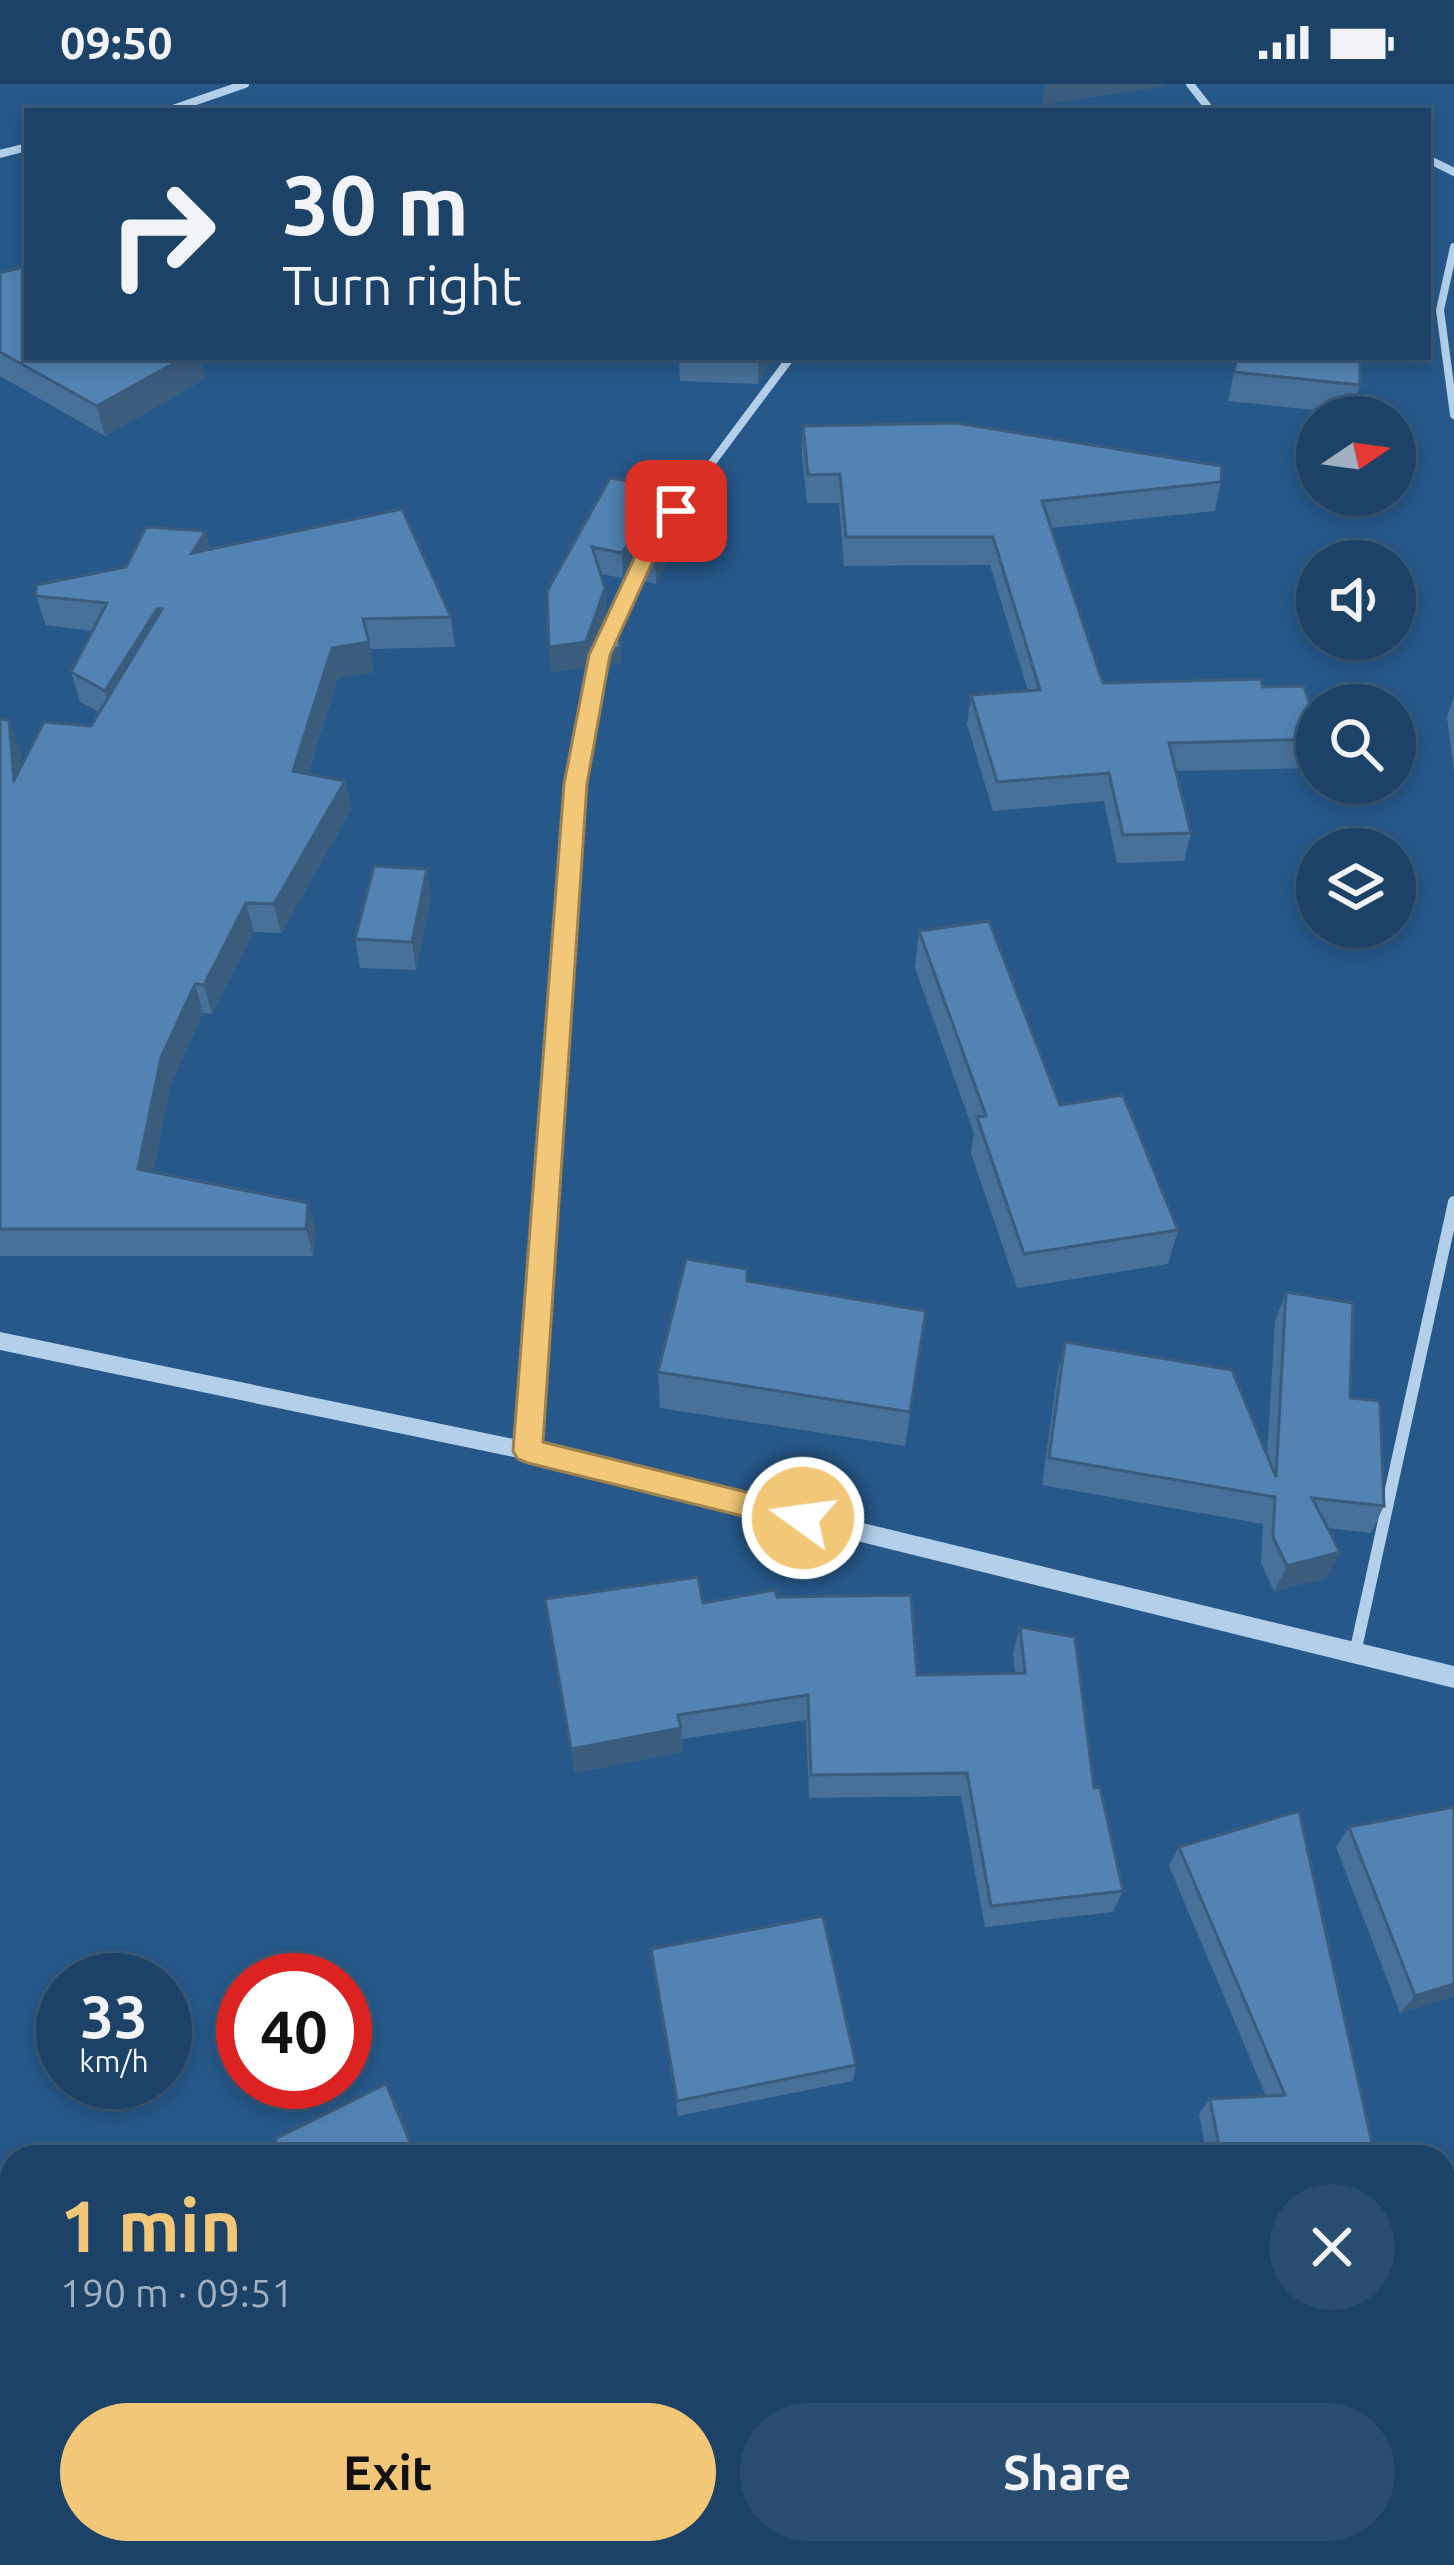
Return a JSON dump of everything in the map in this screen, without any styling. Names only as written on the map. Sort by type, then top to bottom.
[{"type":"street","points":[[176,108],[245,84]]},
{"type":"street","points":[[1190,84],[1209,108]]},
{"type":"street","points":[[1454,248],[1444,271],[1436,334],[1454,416]]},
{"type":"street","points":[[676,511],[788,360]]},
{"type":"street","points":[[528,1451],[575,784],[600,655],[648,550]]},
{"type":"street","points":[[1355,1653],[1454,1202]]},
{"type":"street","points":[[0,1341],[528,1451],[1454,1677]]},
{"type":"building","points":[[24,267],[24,360],[180,360],[97,406],[0,352],[0,273]]},
{"type":"building","points":[[1236,360],[1360,360],[1360,385],[1234,372]]},
{"type":"building","points":[[956,423],[1222,466],[1221,482],[1042,501],[1103,683],[1261,679],[1263,687],[1296,686],[1296,740],[1169,743],[1191,833],[1123,835],[1109,773],[997,782],[971,695],[1040,690],[993,537],[846,537],[840,474],[808,475],[803,426]]},
{"type":"building","points":[[610,478],[664,488],[622,553],[592,547],[605,588],[586,642],[549,647],[547,591]]},
{"type":"building","points":[[684,487],[689,488],[655,555],[641,552]]},
{"type":"building","points":[[402,509],[451,617],[363,619],[369,642],[332,648],[293,771],[345,781],[274,904],[246,903],[204,985],[195,984],[161,1058],[138,1169],[308,1203],[306,1229],[0,1229],[0,719],[9,720],[14,780],[44,722],[91,726],[162,609],[157,609],[105,691],[71,672],[107,603],[36,596],[36,585],[126,567],[146,527],[206,531],[192,553]]},
{"type":"building","points":[[614,625],[621,648],[606,650]]},
{"type":"building","points":[[374,866],[427,869],[412,942],[355,939]]},
{"type":"building","points":[[989,921],[1060,1105],[1123,1095],[1178,1230],[1024,1254],[977,1117],[986,1116],[919,931]]},
{"type":"building","points":[[686,1259],[747,1269],[747,1281],[926,1311],[910,1412],[658,1372]]},
{"type":"building","points":[[1286,1292],[1353,1303],[1350,1398],[1380,1401],[1384,1506],[1312,1498],[1340,1552],[1287,1566],[1273,1537],[1275,1497],[1049,1458],[1065,1342],[1232,1370],[1276,1477]]},
{"type":"building","points":[[698,1577],[703,1603],[775,1590],[777,1597],[911,1595],[917,1675],[1025,1673],[1020,1627],[1075,1637],[1094,1788],[1100,1787],[1123,1891],[991,1906],[967,1773],[811,1775],[808,1695],[678,1715],[681,1728],[571,1749],[545,1599]]},
{"type":"building","points":[[1454,1807],[1454,1984],[1415,1996],[1349,1827]]},
{"type":"building","points":[[1299,1811],[1372,2145],[1219,2145],[1210,2099],[1285,2095],[1179,1847]]},
{"type":"building","points":[[823,1916],[856,2065],[677,2101],[651,1949]]},
{"type":"building","points":[[386,2084],[411,2145],[277,2145],[275,2139],[336,2109],[372,2109],[372,2091]]},
{"type":"route","points":[[676,511],[648,550],[600,655],[575,784],[528,1451],[803,1518]]}]
